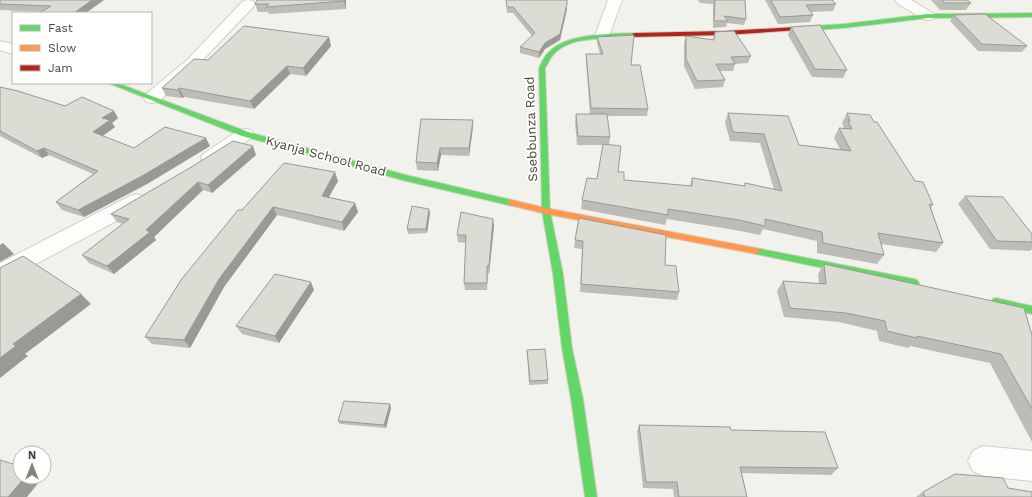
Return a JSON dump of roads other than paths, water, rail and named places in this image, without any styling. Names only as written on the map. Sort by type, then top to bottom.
[{"type":"street","points":[[602,36],[615,0]]},
{"type":"street","points":[[902,0],[928,16]]},
{"type":"street","points":[[152,98],[192,63],[248,4]]},
{"type":"street","name":"Ssebbunza Road","points":[[592,497],[577,399],[567,348],[558,274],[546,211],[542,68],[551,53],[568,43],[602,36],[725,33],[829,27],[928,16],[1032,15]]},
{"type":"street","points":[[0,45],[12,49]]},
{"type":"street","name":"Kyanja School Road","points":[[114,84],[245,134],[406,178],[546,211],[859,271],[921,285]]},
{"type":"street","points":[[195,167],[245,134]]},
{"type":"street","points":[[0,273],[154,191]]},
{"type":"street","points":[[983,299],[1032,310]]},
{"type":"street","points":[[983,461],[1032,466]]}]
